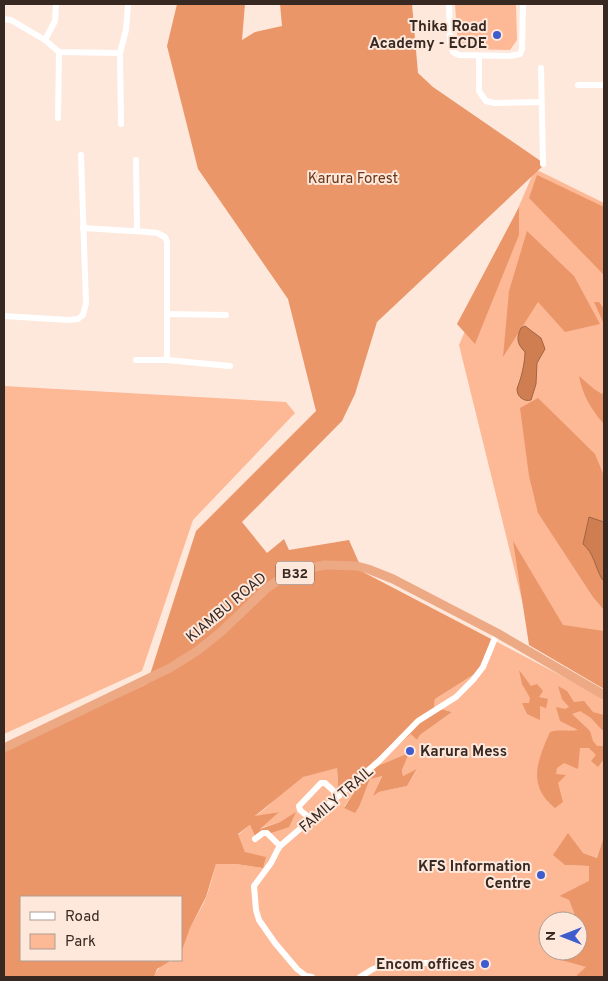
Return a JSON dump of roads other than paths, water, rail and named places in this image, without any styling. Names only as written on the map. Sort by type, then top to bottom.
[{"type":"highway","name":"KIAMBU ROAD","points":[[4,748],[170,668],[197,651],[221,632],[267,588],[283,577],[304,569],[333,565],[357,566],[393,580],[496,633],[604,694]]},
{"type":"street","points":[[44,40],[55,21],[56,4]]},
{"type":"street","points":[[121,124],[120,53],[126,30],[128,4]]},
{"type":"street","points":[[448,4],[450,43],[453,52],[459,55],[479,56],[514,56],[520,54],[524,38],[523,4]]},
{"type":"street","points":[[4,19],[11,20],[44,40],[59,52],[120,53]]},
{"type":"street","points":[[58,118],[59,52]]},
{"type":"street","points":[[479,56],[480,91],[486,101],[494,103],[541,102]]},
{"type":"street","points":[[541,68],[543,164]]},
{"type":"street","points":[[578,85],[604,85]]},
{"type":"street","points":[[4,316],[68,320],[78,319],[83,316],[86,303],[81,154]]},
{"type":"street","points":[[136,160],[137,231]]},
{"type":"street","points":[[83,228],[157,233],[166,237],[167,360]]},
{"type":"street","points":[[167,314],[226,315]]},
{"type":"street","points":[[136,360],[167,360],[230,366]]},
{"type":"street","name":"FAMILY TRAIL","points":[[312,977],[306,976],[297,969],[259,920],[256,910],[254,886],[271,863],[276,850],[280,846],[379,761],[418,721],[456,697],[473,680],[483,667],[496,633]]},
{"type":"street","points":[[312,820],[300,810],[299,806],[321,782],[325,783],[339,796]]},
{"type":"street","points":[[255,839],[263,833],[267,833],[280,846]]},
{"type":"street","points":[[360,977],[392,963],[446,963]]},
{"type":"place","name":"Thika Road Academy - ECDE","points":[[497,35]]},
{"type":"place","name":"Karura Mess","points":[[410,751]]},
{"type":"place","name":"KFS Information Centre","points":[[541,875]]},
{"type":"place","name":"Encom offices","points":[[485,964]]},
{"type":"park label","name":"Karura Forest","points":[[353,178]]}]
